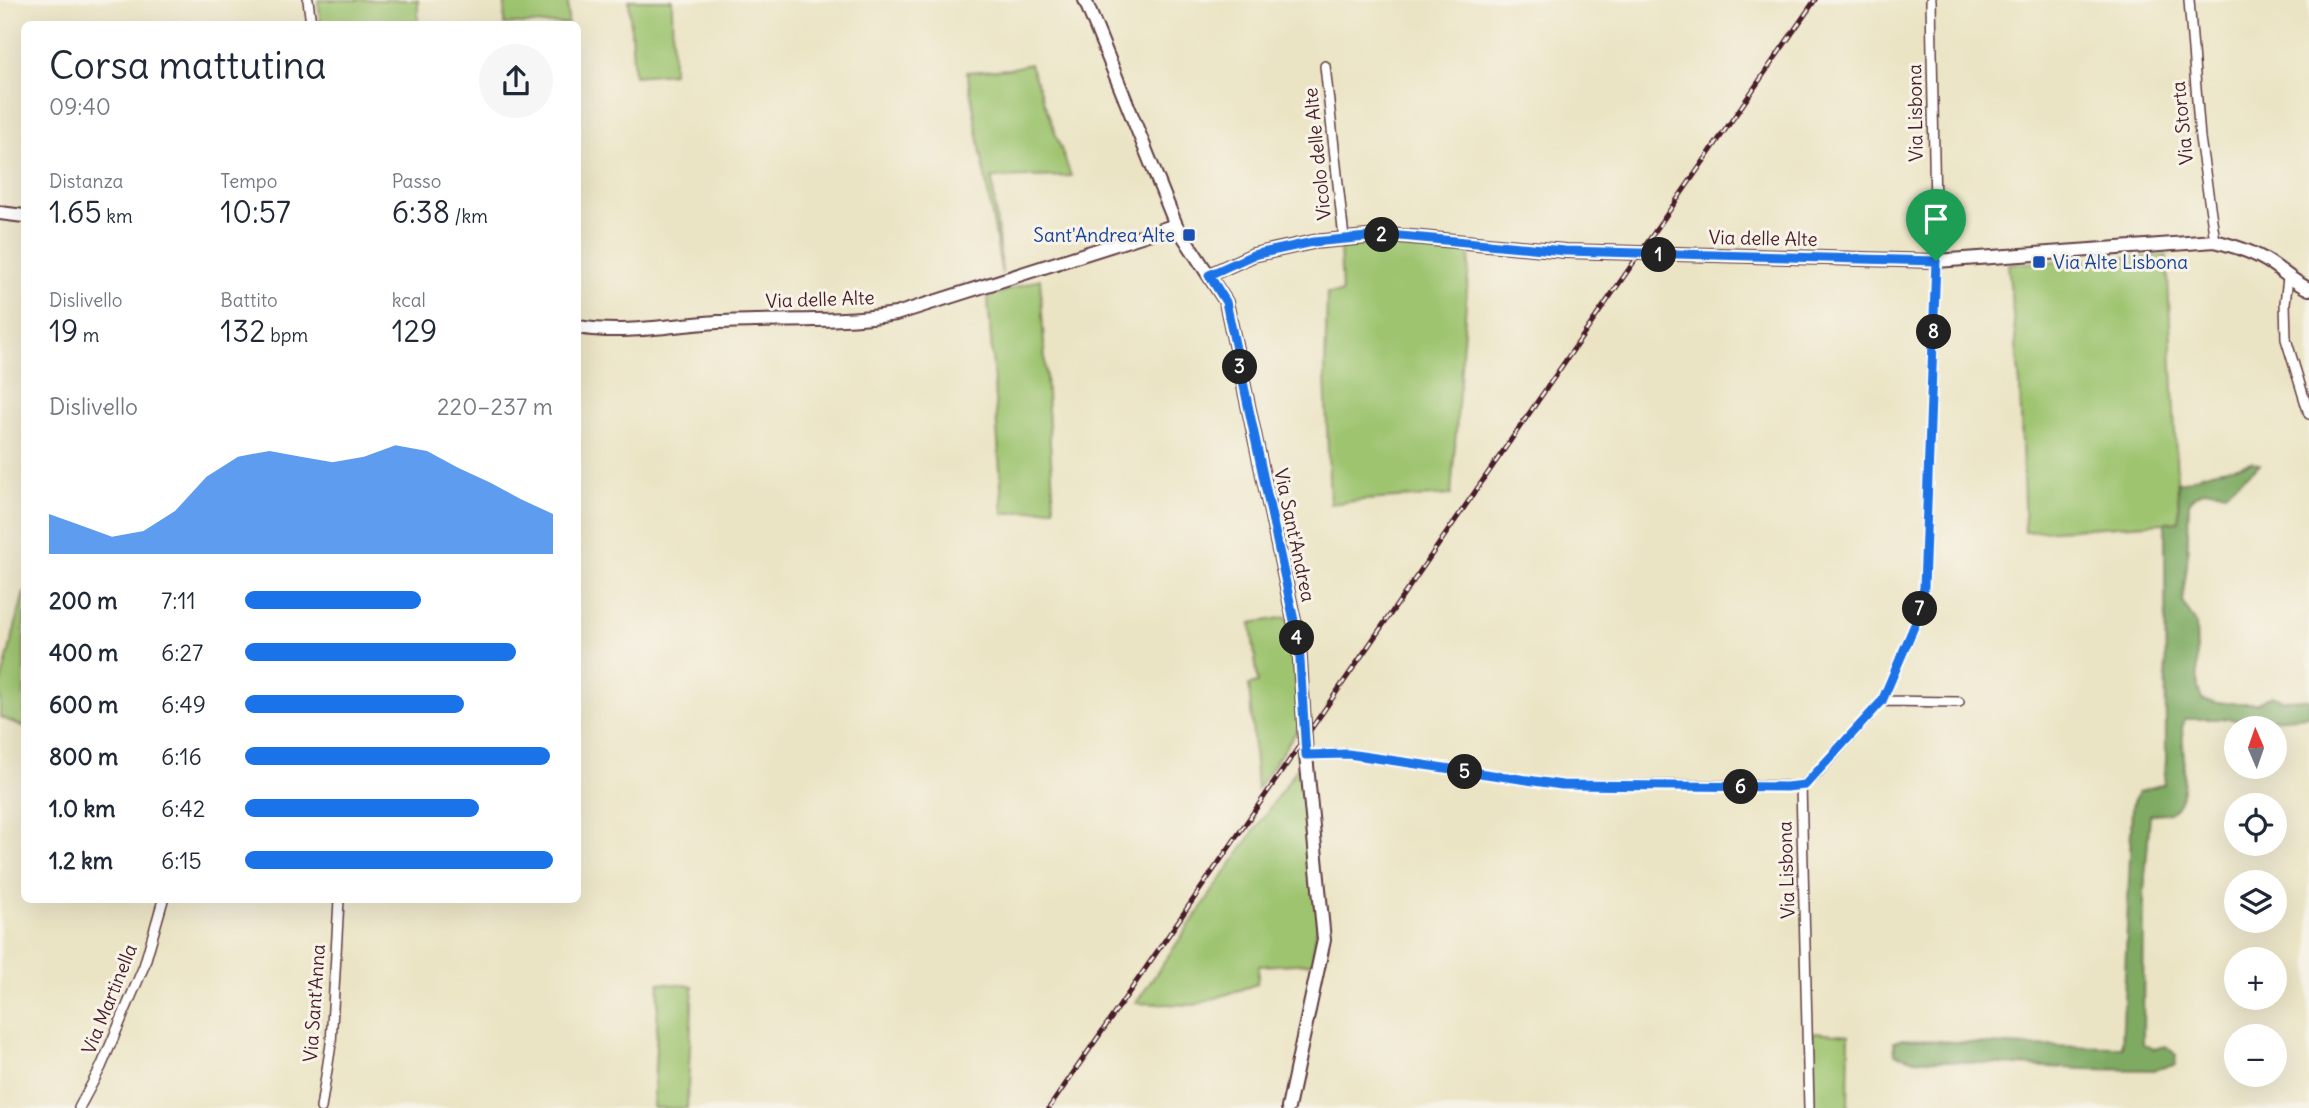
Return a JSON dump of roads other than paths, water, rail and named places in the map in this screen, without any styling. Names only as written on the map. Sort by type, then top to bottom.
[{"type":"street","points":[[308,0],[311,21]]},
{"type":"street","name":"Via Sant'Andrea","points":[[1085,0],[1177,225],[1226,302],[1299,644],[1306,755],[1324,940],[1288,1108]]},
{"type":"street","name":"Via Lisbona","points":[[1809,1108],[1801,785],[1817,773],[1882,701],[1919,615],[1924,587],[1936,261],[1931,0]]},
{"type":"street","name":"Via Storta","points":[[2189,0],[2200,138],[2215,241]]},
{"type":"street","name":"Vicolo delle Alte","points":[[1325,66],[1344,238]]},
{"type":"street","points":[[0,213],[21,216]]},
{"type":"street","name":"Via delle Alte","points":[[581,327],[598,330],[720,322],[866,319],[896,314],[1177,225]]},
{"type":"street","name":"Via delle Alte","points":[[1209,275],[1253,255],[1344,238],[1389,235],[1565,251],[1936,261],[2215,241],[2244,249],[2268,261],[2288,278],[2309,289]]},
{"type":"street","points":[[2288,278],[2285,303],[2286,339],[2309,414]]},
{"type":"street","points":[[1882,701],[1959,702]]},
{"type":"street","points":[[1306,755],[1348,754],[1562,785],[1801,785]]},
{"type":"street","name":"Via Martinella","points":[[79,1108],[101,1067],[144,966],[162,903]]},
{"type":"street","name":"Via Sant'Anna","points":[[321,1108],[331,1044],[339,903]]},
{"type":"railway","points":[[1049,1108],[1815,0]]},
{"type":"place","name":"Sant'Andrea Alte","points":[[1189,235]]},
{"type":"place","name":"Via Alte Lisbona","points":[[2039,262]]}]
